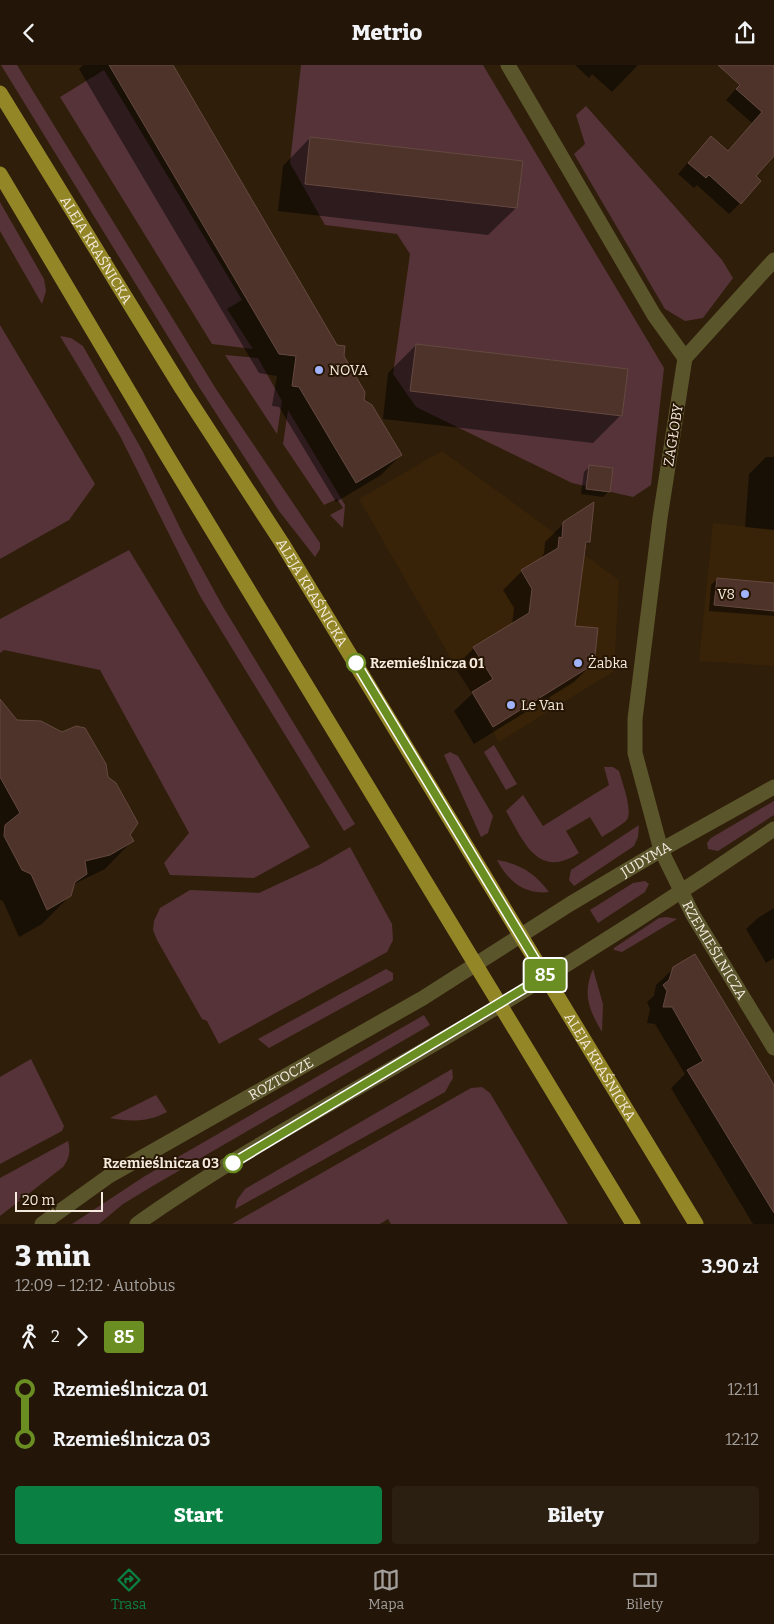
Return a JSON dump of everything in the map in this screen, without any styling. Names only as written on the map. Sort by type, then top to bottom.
[{"type":"main road","name":"ALEJA KRAŚNICKA","points":[[0,93],[182,389],[287,551],[696,1224]]},
{"type":"main road","points":[[0,174],[176,471],[633,1224]]},
{"type":"street","points":[[508,65],[654,315],[684,358],[774,260]]},
{"type":"street","name":"ZAGŁOBY","points":[[661,849],[635,753],[635,719],[660,518],[684,358]]},
{"type":"street","name":"JUDYMA","points":[[521,936],[661,849],[774,787]]},
{"type":"street","points":[[137,1224],[227,1166],[681,893],[774,829]]},
{"type":"street","name":"RZEMIEŚLNICZA","points":[[661,849],[681,893],[774,1048]]},
{"type":"street","name":"ROZTOCZE","points":[[42,1224],[110,1176],[423,998],[521,936]]},
{"type":"shaded area","points":[[1,65],[17,65],[216,389],[320,543],[320,549],[315,557],[279,511],[199,387]]},
{"type":"shaded area","points":[[301,65],[483,65],[664,368],[651,485],[633,497],[572,483],[416,407],[393,374],[410,254],[397,234],[325,225],[290,163]]},
{"type":"shaded area","points":[[104,70],[242,300],[227,309],[253,349],[212,344],[60,97]]},
{"type":"shaded area","points":[[586,106],[722,260],[733,278],[703,318],[685,321],[665,309],[574,154],[585,144],[576,115]]},
{"type":"shaded area","points":[[0,202],[44,279],[46,291],[42,304],[0,231]]},
{"type":"shaded area","points":[[0,325],[95,484],[69,520],[0,559]]},
{"type":"shaded area","points":[[60,336],[71,338],[83,346],[142,450],[183,534],[222,605],[355,824],[344,831],[200,596],[120,436]]},
{"type":"shaded area","points":[[225,355],[258,358],[282,401],[277,434]]},
{"type":"shaded area","points":[[288,410],[345,505],[343,528],[330,515],[343,508],[337,499],[324,505],[283,444]]},
{"type":"shaded area","points":[[442,451],[619,580],[614,671],[499,742],[359,499]]},
{"type":"shaded area","points":[[713,523],[774,530],[774,666],[699,661]]},
{"type":"shaded area","points":[[129,550],[310,847],[254,878],[170,875],[164,863],[189,833],[100,670],[4,650],[0,653],[0,619]]},
{"type":"shaded area","points":[[494,745],[517,784],[506,790],[484,752]]},
{"type":"shaded area","points":[[450,752],[458,756],[493,816],[488,833],[481,837],[444,755]]},
{"type":"shaded area","points":[[604,767],[613,767],[619,771],[629,811],[626,821],[602,837],[590,817],[566,831],[579,853],[565,860],[553,862],[543,860],[534,854],[526,845],[506,811],[523,795],[543,826],[609,785]]},
{"type":"shaded area","points":[[774,801],[774,815],[718,851],[708,849],[707,843],[711,838]]},
{"type":"shaded area","points":[[639,825],[638,837],[634,846],[574,886],[569,880],[571,870]]},
{"type":"shaded area","points":[[350,847],[392,924],[393,940],[387,952],[219,1044],[207,1021],[202,1019],[157,940],[153,930],[154,921],[160,908],[190,890],[259,893],[319,865]]},
{"type":"shaded area","points":[[497,860],[526,870],[549,892],[524,889],[506,874]]},
{"type":"shaded area","points":[[645,881],[649,884],[645,892],[598,923],[590,910],[633,883]]},
{"type":"shaded area","points":[[659,918],[677,919],[622,952],[614,950],[614,948]]},
{"type":"shaded area","points":[[386,969],[393,973],[393,980],[269,1048],[258,1039]]},
{"type":"shaded area","points":[[593,969],[603,1004],[602,1032],[588,1002],[588,986]]},
{"type":"shaded area","points":[[424,1015],[430,1025],[151,1187],[123,1204],[99,1224],[72,1224],[145,1176]]},
{"type":"shaded area","points":[[31,1059],[64,1126],[62,1131],[0,1164],[0,1077]]},
{"type":"shaded area","points":[[452,1069],[453,1078],[445,1092],[235,1209],[237,1200],[245,1189]]},
{"type":"shaded area","points":[[482,1087],[490,1093],[568,1224],[391,1224],[388,1219],[380,1224],[232,1224],[471,1088]]},
{"type":"shaded area","points":[[156,1095],[167,1112],[153,1118],[139,1120],[110,1118]]},
{"type":"shaded area","points":[[68,1141],[69,1155],[63,1167],[0,1216],[0,1178]]},
{"type":"building","points":[[109,65],[173,65],[337,345],[345,346],[344,356],[365,392],[364,400],[372,405],[402,455],[356,483],[299,387],[292,386],[296,356],[279,354]]},
{"type":"building","points":[[718,65],[774,65],[774,156],[756,176],[761,181],[741,204],[709,175],[706,178],[688,163],[711,136],[728,151],[762,112],[736,89],[740,85]]},
{"type":"building","points":[[310,137],[523,161],[517,208],[305,184]]},
{"type":"building","points":[[416,344],[628,369],[622,416],[410,391]]},
{"type":"building","points":[[589,465],[613,468],[610,492],[586,489]]},
{"type":"building","points":[[594,502],[590,542],[586,542],[575,626],[598,628],[594,664],[493,727],[472,692],[493,679],[473,647],[529,613],[532,589],[521,570],[558,548],[559,537],[562,538],[563,522]]},
{"type":"building","name":"V8","points":[[717,578],[774,583],[774,611],[714,605]]},
{"type":"building","points":[[0,699],[17,720],[41,721],[62,732],[76,726],[85,728],[106,764],[108,777],[116,783],[138,823],[130,835],[134,841],[110,855],[85,861],[87,874],[75,882],[71,896],[47,910],[31,874],[22,870],[4,836],[5,825],[20,813],[0,777]]},
{"type":"building","points":[[695,954],[774,1085],[774,1213],[687,1070],[703,1061],[672,1007],[663,1007],[667,991],[663,985],[669,980],[673,967]]},
{"type":"bus line","name":"85","points":[[233,1163],[448,1036],[545,976],[356,663]]},
{"type":"place","name":"NOVA","points":[[319,370]]},
{"type":"place","name":"V8","points":[[745,594]]},
{"type":"place","name":"Rzemieślnicza 01","points":[[356,663]]},
{"type":"place","name":"Żabka","points":[[578,663]]},
{"type":"place","name":"Le Van","points":[[511,705]]},
{"type":"place","name":"Rzemieślnicza 03","points":[[233,1163]]}]
